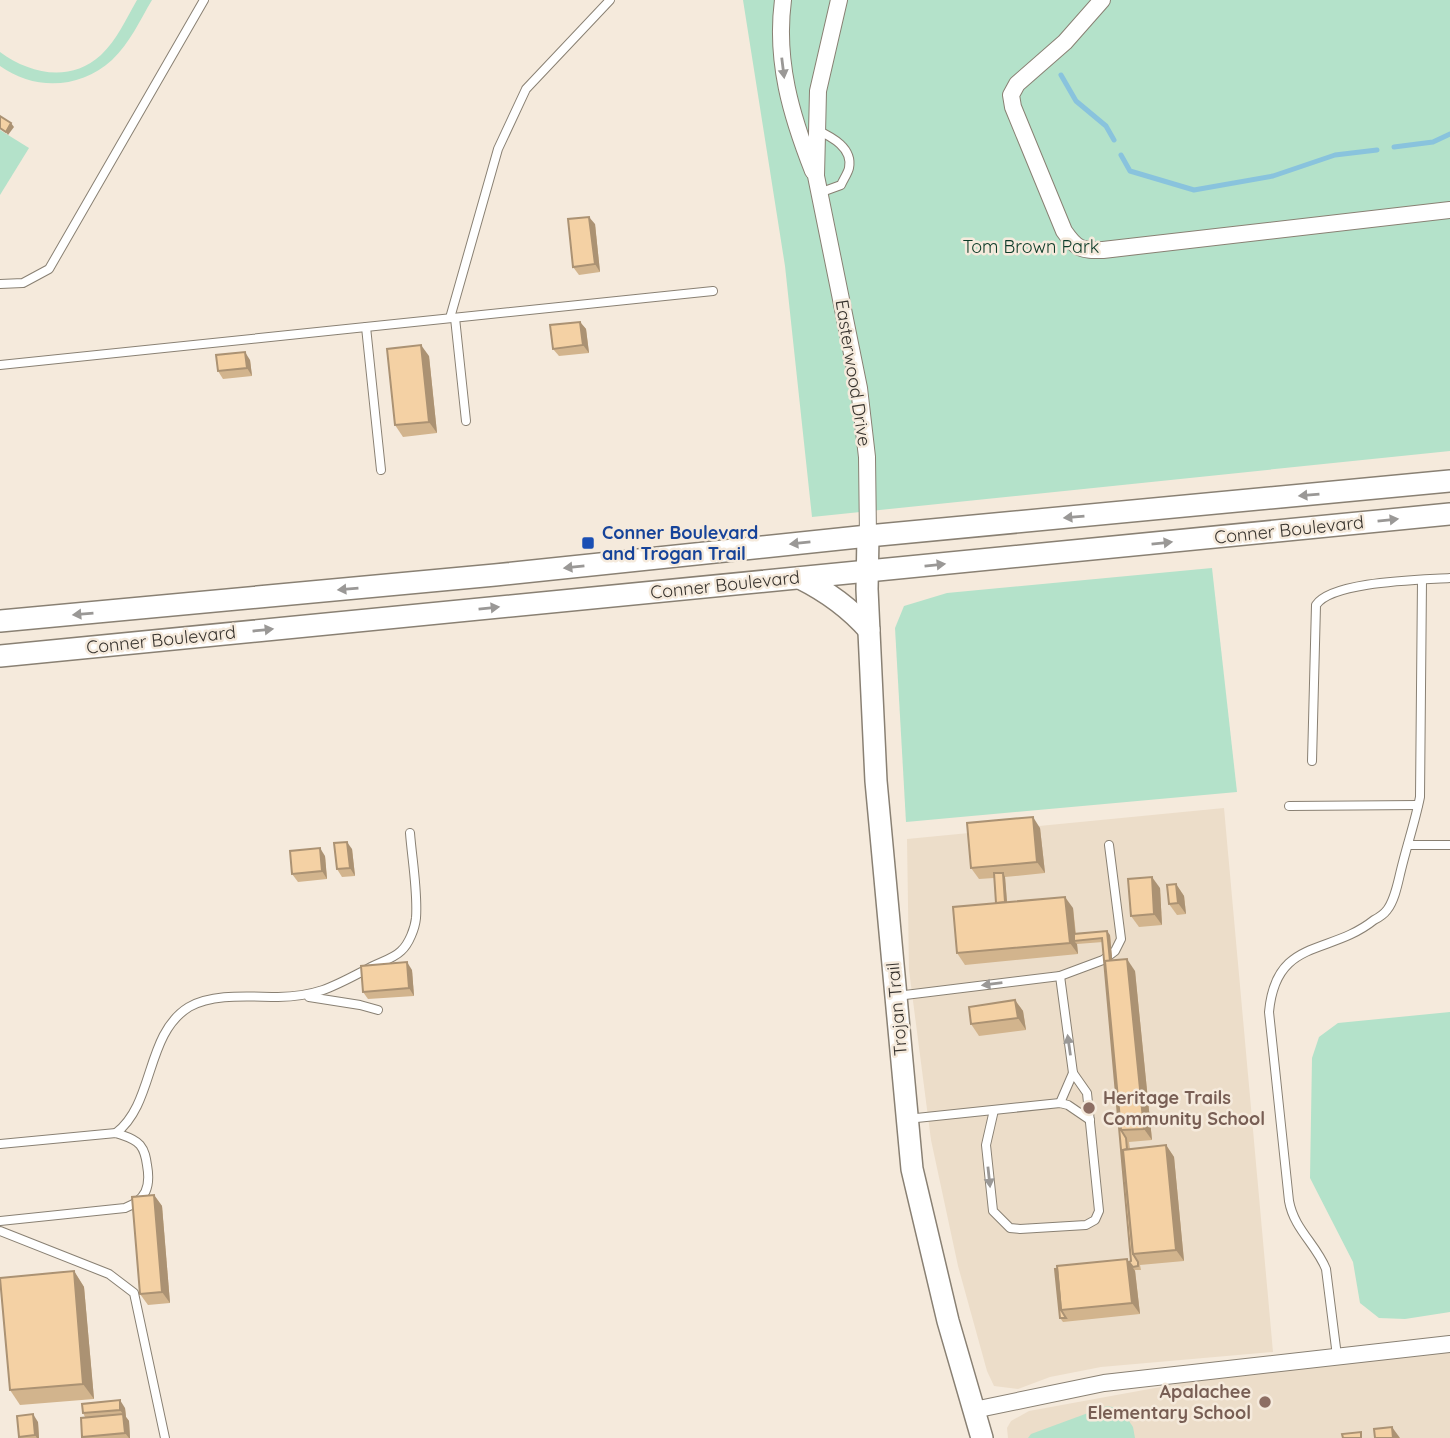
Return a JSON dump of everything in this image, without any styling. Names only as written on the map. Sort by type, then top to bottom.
[{"type":"main road","name":"Conner Boulevard","points":[[0,621],[481,577],[868,536],[1450,481]]},
{"type":"main road","name":"Conner Boulevard","points":[[0,656],[1450,514]]},
{"type":"main road","name":"Easterwood Drive","points":[[867,571],[868,536]]},
{"type":"main road","name":"Trojan Trail","points":[[867,571],[876,781],[912,1169],[948,1321],[982,1438]]},
{"type":"main road","points":[[800,578],[846,605],[869,630]]},
{"type":"street","name":"Easterwood Drive","points":[[783,0],[782,68],[788,100],[817,182],[859,388],[867,457],[868,536]]},
{"type":"street","name":"Easterwood Drive","points":[[817,182],[818,91],[839,0]]},
{"type":"street","points":[[1102,0],[1065,42],[1017,84],[1011,95],[1013,107],[1064,231],[1074,246],[1086,250],[1103,250],[1450,210]]},
{"type":"street","points":[[974,1410],[1104,1383],[1450,1343]]},
{"type":"lane","points":[[0,284],[23,283],[49,269],[204,0]]},
{"type":"lane","points":[[466,421],[452,318],[498,149],[526,89],[610,0]]},
{"type":"lane","points":[[817,130],[836,139],[848,154],[849,169],[841,184],[817,182]]},
{"type":"lane","points":[[0,366],[713,291]]},
{"type":"lane","points":[[366,327],[381,470]]},
{"type":"lane","points":[[1312,761],[1316,605],[1320,599],[1350,587],[1450,578]]},
{"type":"lane","points":[[1337,1356],[1326,1269],[1291,1212],[1269,1012],[1270,998],[1278,977],[1293,959],[1307,951],[1353,935],[1387,910],[1418,805],[1422,580]]},
{"type":"lane","points":[[1290,806],[1418,805]]},
{"type":"lane","points":[[304,996],[336,986],[401,951],[409,939],[416,919],[410,833]]},
{"type":"lane","points":[[896,996],[1060,976],[1103,960],[1115,951],[1121,939],[1109,845]]},
{"type":"lane","points":[[1408,845],[1450,845]]},
{"type":"lane","points":[[994,1110],[986,1145],[993,1211],[1010,1228],[1020,1229],[1086,1225],[1095,1220],[1099,1211],[1087,1093],[1073,1073],[1060,976]]},
{"type":"lane","points":[[116,1133],[126,1125],[135,1110],[169,1029],[188,1008],[207,1000],[223,998],[304,996],[378,1010]]},
{"type":"lane","points":[[1060,1103],[1073,1073]]},
{"type":"lane","points":[[907,1119],[1060,1103],[1068,1105],[1090,1121]]},
{"type":"lane","points":[[0,1144],[116,1133],[132,1138],[146,1153],[149,1189],[135,1204],[125,1208],[0,1221]]},
{"type":"lane","points":[[0,1231],[108,1274],[134,1293],[165,1438]]},
{"type":"shaded area","name":"Heritage Trails Community School","points":[[1224,808],[1273,1352],[1101,1367],[1050,1377],[1018,1389],[994,1386],[987,1371],[958,1266],[931,1140],[909,970],[907,839]]},
{"type":"shaded area","name":"Apalachee Elementary School","points":[[1450,1352],[1450,1438],[1008,1438],[1007,1428],[1011,1421],[1029,1411],[1215,1377]]},
{"type":"green space","points":[[137,0],[152,0],[129,39],[112,60],[86,77],[42,83],[28,80],[0,66],[0,52],[24,66],[50,72],[63,72],[89,64],[112,43]]},
{"type":"green space","name":"Tom Brown Park","points":[[743,0],[1450,0],[1450,451],[812,517],[785,266]]},
{"type":"green space","points":[[0,130],[29,148],[0,195]]},
{"type":"green space","points":[[1212,568],[1237,792],[906,822],[895,628],[904,606],[947,593]]},
{"type":"green space","points":[[1450,1012],[1450,1312],[1405,1319],[1379,1318],[1360,1303],[1353,1262],[1310,1178],[1312,1058],[1319,1037],[1338,1023]]},
{"type":"green space","points":[[1107,1406],[1121,1409],[1133,1427],[1135,1438],[1028,1438],[1031,1434]]},
{"type":"building","points":[[0,116],[11,123],[6,132],[0,128]]},
{"type":"building","points":[[589,217],[595,264],[573,267],[568,219]]},
{"type":"building","points":[[580,322],[583,345],[553,349],[550,325]]},
{"type":"building","points":[[421,345],[429,422],[395,425],[387,349]]},
{"type":"building","points":[[245,352],[247,368],[218,371],[216,355]]},
{"type":"building","points":[[1033,817],[1037,862],[971,868],[967,823]]},
{"type":"building","points":[[347,842],[350,868],[337,869],[334,843]]},
{"type":"building","points":[[320,848],[322,871],[292,874],[290,851]]},
{"type":"building","points":[[994,873],[1003,873],[1005,902],[996,903]]},
{"type":"building","points":[[1152,877],[1154,914],[1131,916],[1128,879]]},
{"type":"building","points":[[1176,884],[1178,903],[1169,904],[1167,885]]},
{"type":"building","points":[[1065,897],[1070,943],[957,953],[953,907]]},
{"type":"building","points":[[1107,931],[1110,961],[1105,961],[1121,1130],[1126,1138],[1127,1149],[1123,1150],[1133,1254],[1138,1262],[1138,1266],[1133,1267],[1129,1262],[1102,938],[1074,941],[1074,934]]},
{"type":"building","points":[[1127,959],[1144,1129],[1121,1130],[1105,961]]},
{"type":"building","points":[[407,962],[409,988],[363,992],[361,966]]},
{"type":"building","points":[[1015,1000],[1018,1018],[971,1024],[969,1007]]},
{"type":"building","points":[[1166,1145],[1176,1250],[1133,1254],[1123,1150]]},
{"type":"building","points":[[154,1195],[162,1292],[140,1294],[132,1197]]},
{"type":"building","points":[[1127,1259],[1132,1303],[1061,1310],[1057,1266]]},
{"type":"building","points":[[1055,1269],[1061,1310],[1066,1318],[1060,1318]]},
{"type":"building","points":[[74,1271],[83,1384],[10,1390],[0,1278]]},
{"type":"building","points":[[120,1400],[120,1410],[83,1413],[82,1404]]},
{"type":"building","points":[[33,1414],[35,1435],[19,1437],[17,1416]]},
{"type":"building","points":[[123,1414],[125,1433],[82,1437],[81,1418]]},
{"type":"building","points":[[1392,1427],[1393,1438],[1375,1438],[1374,1429]]},
{"type":"building","points":[[1361,1432],[1361,1438],[1343,1438],[1342,1434]]},
{"type":"waterway","points":[[1061,75],[1076,101],[1106,126],[1114,140]]},
{"type":"waterway","points":[[1394,147],[1433,142],[1450,134]]},
{"type":"waterway","points":[[1121,155],[1130,171],[1194,190],[1273,176],[1335,155],[1377,150]]},
{"type":"place","name":"Conner Boulevard and Trogan Trail","points":[[588,543]]},
{"type":"place","name":"Heritage Trails Community School","points":[[1089,1108]]},
{"type":"place","name":"Apalachee Elementary School","points":[[1265,1402]]}]
